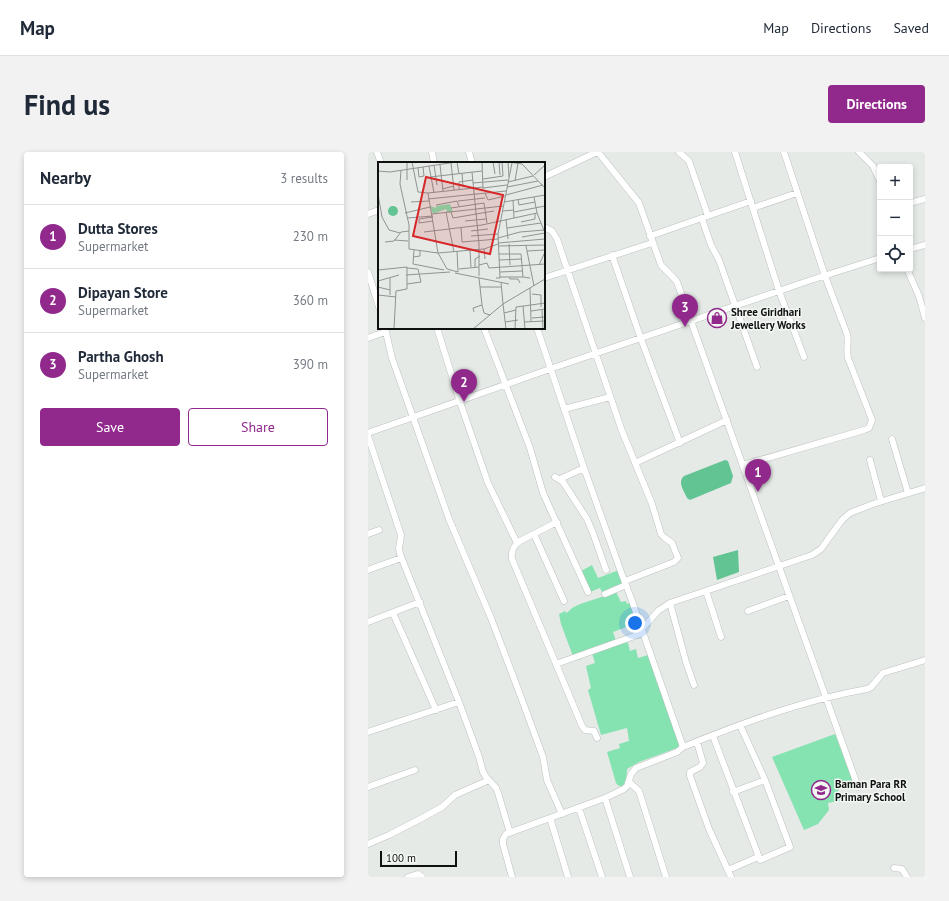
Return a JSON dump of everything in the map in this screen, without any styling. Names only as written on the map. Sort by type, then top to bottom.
[{"type":"street","points":[[377,152],[381,162]]},
{"type":"street","points":[[432,152],[434,162]]},
{"type":"street","points":[[469,152],[472,162]]},
{"type":"street","points":[[545,177],[597,152],[636,199],[661,265],[677,282],[858,787]]},
{"type":"street","points":[[679,152],[689,161],[711,245],[719,260],[757,367]]},
{"type":"street","points":[[735,152],[779,291],[804,357]]},
{"type":"street","points":[[743,465],[864,430],[869,428],[872,424],[872,420],[848,358],[847,334],[824,276],[784,152]]},
{"type":"street","points":[[859,152],[873,166],[877,175]]},
{"type":"street","points":[[650,236],[705,218],[797,193]]},
{"type":"street","points":[[913,202],[925,199]]},
{"type":"street","points":[[368,214],[378,210]]},
{"type":"street","points":[[545,227],[552,230],[557,239],[610,397],[622,431],[652,504],[661,534],[672,543],[678,558],[674,562],[605,594]]},
{"type":"street","points":[[545,278],[652,243]]},
{"type":"street","points":[[913,249],[925,245]]},
{"type":"street","points":[[612,255],[641,339],[680,443]]},
{"type":"street","points":[[368,433],[460,402],[550,369],[877,259]]},
{"type":"street","points":[[368,272],[376,288],[378,301]]},
{"type":"street","points":[[908,272],[919,296],[925,318]]},
{"type":"street","points":[[437,329],[460,402],[488,483],[517,543]]},
{"type":"street","points":[[484,329],[530,448],[543,493],[588,592]]},
{"type":"street","points":[[537,329],[584,468],[683,747]]},
{"type":"street","points":[[368,338],[385,330],[392,358],[450,519],[491,618],[521,697],[543,757],[548,780],[562,814]]},
{"type":"street","points":[[564,409],[610,397]]},
{"type":"street","points":[[635,463],[727,420]]},
{"type":"street","points":[[368,436],[401,535],[398,549],[401,558],[459,702],[480,757],[483,772],[496,788],[498,793],[510,833]]},
{"type":"street","points":[[892,439],[908,493]]},
{"type":"street","points":[[870,460],[881,501]]},
{"type":"street","points":[[584,468],[558,478],[579,506],[590,525],[606,570]]},
{"type":"street","points":[[556,664],[642,631],[658,611],[670,603],[818,552],[846,515],[881,501],[925,488]]},
{"type":"street","points":[[557,522],[517,543],[511,553],[512,559],[582,726],[585,730],[594,731],[597,738]]},
{"type":"street","points":[[368,534],[379,530]]},
{"type":"street","points":[[534,534],[564,601]]},
{"type":"street","points":[[368,570],[401,558]]},
{"type":"street","points":[[706,591],[721,637]]},
{"type":"street","points":[[748,611],[790,596]]},
{"type":"street","points":[[368,622],[420,602]]},
{"type":"street","points":[[670,603],[686,662],[694,685]]},
{"type":"street","points":[[392,613],[436,710]]},
{"type":"street","points":[[512,877],[503,842],[504,837],[510,833],[605,798],[626,788],[631,774],[636,768],[677,752],[683,747],[740,725],[825,698],[867,689],[871,687],[883,673],[925,660]]},
{"type":"street","points":[[368,732],[459,702]]},
{"type":"street","points":[[713,736],[760,860],[790,847],[765,780],[740,725]]},
{"type":"street","points":[[697,742],[703,763],[700,767],[690,772],[690,776],[709,829],[731,877]]},
{"type":"street","points":[[368,787],[415,770]]},
{"type":"street","points":[[368,844],[389,835],[442,807],[455,795],[489,780]]},
{"type":"street","points":[[733,792],[765,780]]},
{"type":"street","points":[[629,782],[639,791],[666,877]]},
{"type":"street","points":[[605,798],[630,877]]},
{"type":"street","points":[[579,808],[602,877]]},
{"type":"street","points":[[550,818],[568,877]]},
{"type":"street","points":[[728,870],[758,857]]},
{"type":"street","points":[[894,868],[902,869],[907,877]]},
{"type":"street","points":[[408,877],[418,874],[422,877]]},
{"type":"shaded area","points":[[725,460],[728,461],[733,476],[731,483],[690,500],[687,498],[681,484],[684,476]]},
{"type":"shaded area","points":[[738,550],[739,572],[717,580],[713,557]]},
{"type":"shaded area","points":[[592,565],[598,578],[619,570],[626,588],[616,592],[621,602],[626,601],[627,604],[631,602],[637,623],[613,632],[616,641],[624,638],[628,643],[630,651],[636,649],[638,658],[648,655],[681,746],[639,762],[627,769],[626,783],[622,786],[619,786],[616,783],[607,752],[620,748],[619,744],[629,741],[627,728],[601,735],[588,690],[591,688],[586,666],[595,663],[592,653],[583,656],[580,660],[578,658],[574,659],[561,624],[559,614],[565,611],[566,613],[577,605],[604,596],[600,588],[590,592],[581,571]]},
{"type":"shaded area","name":"Baman Para RR Primary School","points":[[835,734],[854,784],[838,788],[839,793],[842,793],[843,800],[828,803],[829,810],[818,824],[804,830],[772,757]]},
{"type":"place","name":"Shree Giridhari Jewellery Works","points":[[717,318]]},
{"type":"place","name":"Partha Ghosh","points":[[685,327]]},
{"type":"place","name":"Dipayan Store","points":[[464,402]]},
{"type":"place","name":"Dutta Stores","points":[[758,492]]},
{"type":"place","name":"Baman Para RR Primary School","points":[[821,790]]}]
